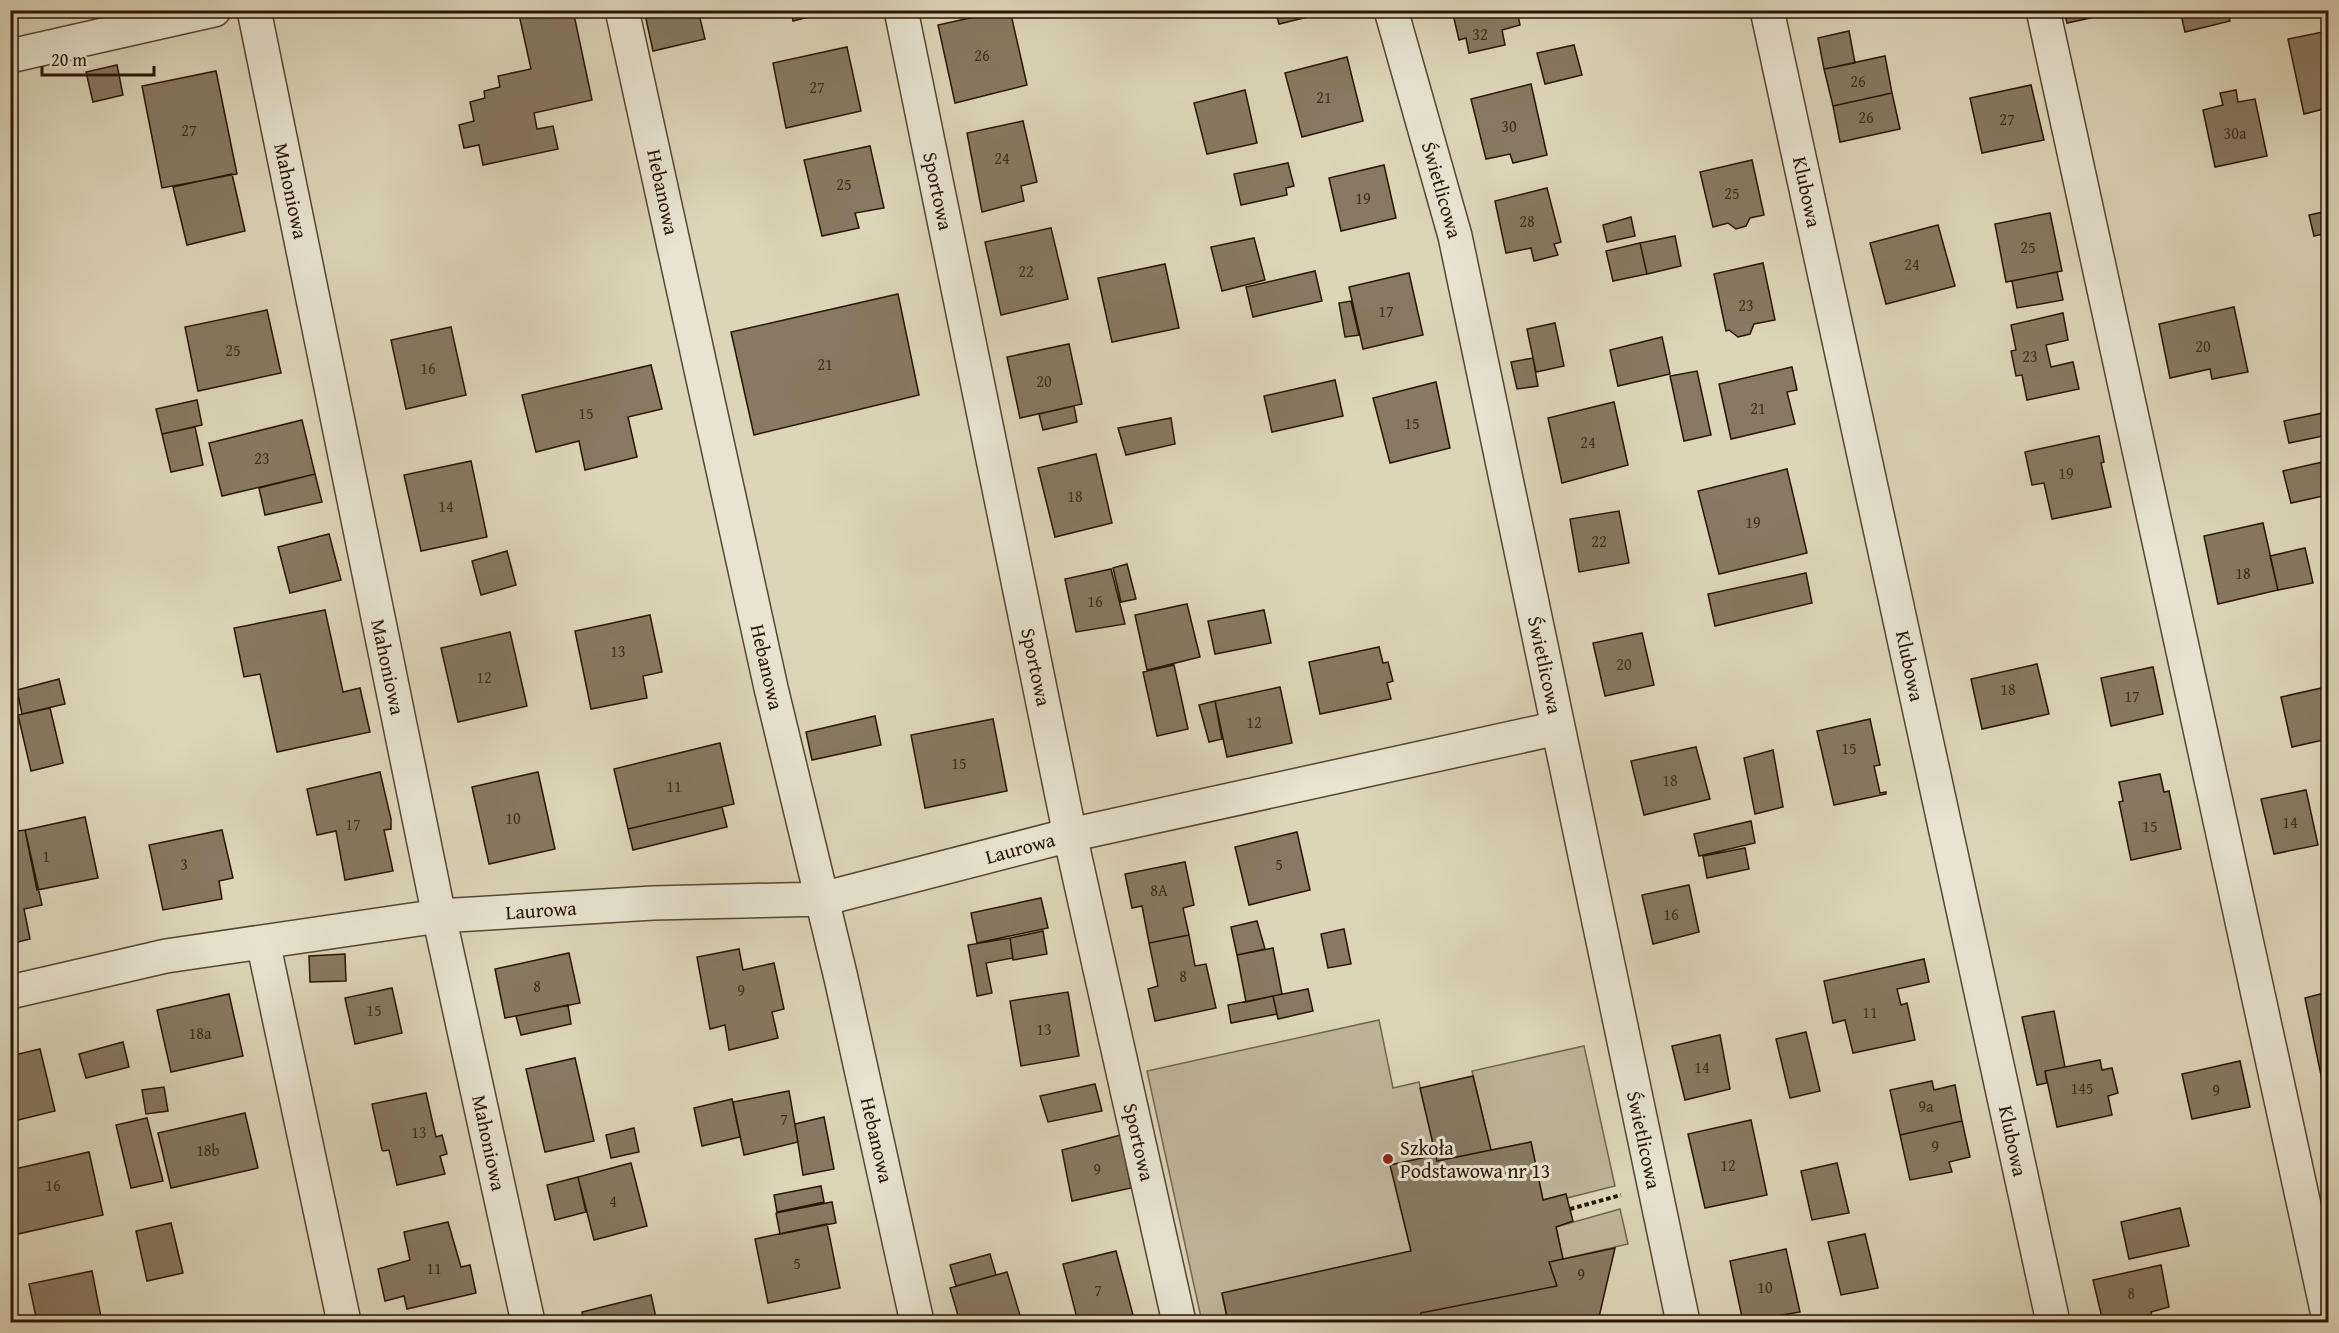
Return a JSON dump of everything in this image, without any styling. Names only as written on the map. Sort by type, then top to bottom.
[{"type":"street","points":[[10,56],[214,10]]},
{"type":"street","name":"Mahoniowa","points":[[254,10],[439,916],[528,1323]]},
{"type":"street","name":"Hebanowa","points":[[622,10],[771,688],[822,899],[917,1323]]},
{"type":"street","name":"Sportowa","points":[[901,10],[1071,835],[1179,1323]]},
{"type":"street","name":"Świetlicowa","points":[[1391,10],[1455,236],[1683,1323]]},
{"type":"street","name":"Klubowa","points":[[1767,10],[2052,1323]]},
{"type":"street","points":[[2043,10],[2328,1315]]},
{"type":"street","name":"Laurowa","points":[[10,992],[166,956],[439,916],[653,903],[822,899],[1071,835],[1558,728]]},
{"type":"street","points":[[263,942],[344,1323]]},
{"type":"path","points":[[1570,1209],[1627,1193]]},
{"type":"shaded area","points":[[1379,1020],[1393,1088],[1419,1082],[1436,1155],[1391,1165],[1411,1251],[1222,1294],[1228,1322],[1202,1322],[1147,1071]]},
{"type":"shaded area","points":[[1584,1046],[1615,1186],[1567,1198],[1566,1194],[1543,1200],[1531,1142],[1491,1150],[1472,1071]]},
{"type":"shaded area","points":[[1620,1209],[1628,1244],[1563,1259],[1556,1227]]},
{"type":"building","points":[[518,10],[573,10],[592,100],[534,113],[537,129],[553,126],[558,149],[483,165],[479,145],[464,148],[459,125],[474,121],[470,102],[485,98],[484,91],[500,87],[498,76],[531,69]]},
{"type":"building","points":[[644,10],[698,10],[705,39],[653,51]]},
{"type":"building","points":[[791,10],[835,10],[793,21]]},
{"type":"building","points":[[1010,10],[1027,85],[955,103],[938,25]]},
{"type":"building","points":[[1275,10],[1336,10],[1279,24]]},
{"type":"building","points":[[1452,10],[1517,10],[1520,25],[1502,30],[1505,45],[1469,53],[1466,38],[1459,40]]},
{"type":"building","points":[[1579,10],[1603,10],[1580,15]]},
{"type":"building","points":[[2064,10],[2108,10],[2109,14],[2067,23]]},
{"type":"building","points":[[2180,10],[2227,10],[2230,21],[2185,32]]},
{"type":"building","points":[[1849,31],[1855,63],[1824,69],[1818,38]]},
{"type":"building","points":[[2328,31],[2328,108],[2304,114],[2288,39]]},
{"type":"building","points":[[1574,45],[1582,75],[1545,84],[1537,53]]},
{"type":"building","points":[[847,47],[861,111],[786,128],[773,63]]},
{"type":"building","points":[[1885,56],[1892,93],[1833,106],[1824,69]]},
{"type":"building","points":[[1347,57],[1363,121],[1302,137],[1285,73]]},
{"type":"building","points":[[117,65],[123,95],[93,102],[86,72]]},
{"type":"building","points":[[216,71],[237,174],[162,188],[142,86]]},
{"type":"building","points":[[1531,84],[1547,155],[1513,163],[1510,154],[1486,159],[1471,99]]},
{"type":"building","points":[[2031,85],[2044,140],[1982,153],[1970,98]]},
{"type":"building","points":[[1245,90],[1257,143],[1207,154],[1194,103]]},
{"type":"building","points":[[2236,90],[2238,102],[2255,99],[2267,156],[2215,167],[2203,110],[2223,105],[2220,93]]},
{"type":"building","points":[[1892,93],[1900,129],[1840,142],[1833,106]]},
{"type":"building","points":[[1023,121],[1037,182],[1021,186],[1024,201],[982,212],[967,133]]},
{"type":"building","points":[[870,146],[884,208],[855,213],[859,228],[822,236],[804,160]]},
{"type":"building","points":[[1752,160],[1764,215],[1750,218],[1746,226],[1736,229],[1728,223],[1713,227],[1700,172]]},
{"type":"building","points":[[1288,163],[1294,186],[1286,188],[1287,195],[1241,205],[1234,174]]},
{"type":"building","points":[[1384,165],[1396,218],[1341,231],[1329,178]]},
{"type":"building","points":[[232,174],[245,231],[187,245],[173,187]]},
{"type":"building","points":[[1547,188],[1561,242],[1554,244],[1558,255],[1534,261],[1531,248],[1506,253],[1495,201]]},
{"type":"building","points":[[2328,211],[2328,233],[2314,236],[2309,215]]},
{"type":"building","points":[[2050,213],[2062,271],[2006,282],[1995,224]]},
{"type":"building","points":[[1631,217],[1635,236],[1607,242],[1603,225]]},
{"type":"building","points":[[1938,225],[1955,286],[1886,304],[1870,243]]},
{"type":"building","points":[[1051,228],[1068,299],[1001,315],[985,242]]},
{"type":"building","points":[[1675,236],[1681,266],[1647,274],[1640,243]]},
{"type":"building","points":[[1254,238],[1265,280],[1222,291],[1211,247]]},
{"type":"building","points":[[1640,243],[1647,274],[1613,281],[1606,251]]},
{"type":"building","points":[[1763,263],[1775,320],[1754,324],[1750,334],[1738,337],[1729,330],[1726,331],[1714,274]]},
{"type":"building","points":[[1165,264],[1179,328],[1112,342],[1098,278]]},
{"type":"building","points":[[1315,271],[1322,301],[1253,317],[1246,287]]},
{"type":"building","points":[[2057,272],[2063,300],[2017,308],[2012,281]]},
{"type":"building","points":[[1409,273],[1423,335],[1363,349],[1349,287]]},
{"type":"building","points":[[898,294],[919,395],[754,435],[731,332]]},
{"type":"building","points":[[1351,301],[1359,335],[1345,337],[1339,303]]},
{"type":"building","points":[[2234,307],[2248,372],[2212,379],[2210,369],[2170,378],[2159,324]]},
{"type":"building","points":[[267,310],[281,373],[198,391],[185,327]]},
{"type":"building","points":[[2063,313],[2068,340],[2046,345],[2051,367],[2073,362],[2079,389],[2027,400],[2022,375],[2016,376],[2011,351],[2016,350],[2011,325]]},
{"type":"building","points":[[1555,323],[1564,366],[1536,372],[1527,329]]},
{"type":"building","points":[[451,327],[466,395],[406,409],[391,340]]},
{"type":"building","points":[[1662,337],[1670,374],[1618,386],[1610,350]]},
{"type":"building","points":[[1069,344],[1082,404],[1020,418],[1007,357]]},
{"type":"building","points":[[1533,358],[1538,386],[1517,389],[1511,362]]},
{"type":"building","points":[[651,365],[662,409],[628,417],[637,457],[585,470],[579,441],[536,452],[522,395]]},
{"type":"building","points":[[1792,367],[1797,390],[1787,392],[1795,424],[1731,439],[1719,384]]},
{"type":"building","points":[[1697,371],[1711,435],[1684,441],[1670,376]]},
{"type":"building","points":[[1335,380],[1343,416],[1272,432],[1264,396]]},
{"type":"building","points":[[1436,382],[1450,448],[1390,463],[1373,398]]},
{"type":"building","points":[[197,400],[202,425],[162,434],[156,409]]},
{"type":"building","points":[[1614,402],[1628,465],[1562,483],[1548,418]]},
{"type":"building","points":[[1074,406],[1077,422],[1043,430],[1039,414]]},
{"type":"building","points":[[2323,413],[2328,435],[2289,443],[2284,421]]},
{"type":"building","points":[[1171,418],[1175,444],[1126,455],[1118,428]]},
{"type":"building","points":[[302,420],[315,474],[222,496],[209,443]]},
{"type":"building","points":[[195,427],[203,465],[171,472],[162,434]]},
{"type":"building","points":[[2099,436],[2104,462],[2101,463],[2111,507],[2052,519],[2044,483],[2032,485],[2025,452]]},
{"type":"building","points":[[1096,454],[1112,523],[1055,537],[1038,468]]},
{"type":"building","points":[[471,461],[487,537],[421,551],[404,475]]},
{"type":"building","points":[[2327,461],[2328,495],[2291,503],[2283,471]]},
{"type":"building","points":[[1787,469],[1807,553],[1719,574],[1698,491]]},
{"type":"building","points":[[315,474],[322,502],[265,515],[259,488]]},
{"type":"building","points":[[1619,511],[1629,563],[1579,572],[1570,519]]},
{"type":"building","points":[[2263,523],[2278,590],[2218,604],[2204,536]]},
{"type":"building","points":[[329,534],[341,580],[290,593],[278,547]]},
{"type":"building","points":[[2305,548],[2313,583],[2278,590],[2270,556]]},
{"type":"building","points":[[507,551],[516,585],[481,595],[472,561]]},
{"type":"building","points":[[1127,564],[1136,599],[1121,602],[1113,568]]},
{"type":"building","points":[[1111,569],[1125,624],[1076,632],[1065,579]]},
{"type":"building","points":[[1806,573],[1812,603],[1715,626],[1708,594]]},
{"type":"building","points":[[1187,604],[1200,657],[1147,670],[1135,615]]},
{"type":"building","points":[[325,610],[343,692],[360,688],[370,732],[277,752],[260,674],[244,677],[234,628]]},
{"type":"building","points":[[1264,610],[1271,643],[1215,654],[1208,621]]},
{"type":"building","points":[[650,615],[662,672],[643,676],[647,698],[591,709],[575,631]]},
{"type":"building","points":[[510,632],[527,706],[458,722],[441,648]]},
{"type":"building","points":[[1642,633],[1654,685],[1605,696],[1593,643]]},
{"type":"building","points":[[1379,647],[1383,663],[1388,662],[1393,681],[1387,683],[1391,699],[1320,714],[1309,662]]},
{"type":"building","points":[[2037,664],[2049,714],[1982,729],[1971,679]]},
{"type":"building","points":[[1174,665],[1188,729],[1157,736],[1143,672]]},
{"type":"building","points":[[2153,667],[2163,714],[2111,726],[2101,678]]},
{"type":"building","points":[[59,679],[65,704],[22,714],[17,690]]},
{"type":"building","points":[[1280,687],[1292,743],[1227,757],[1215,701]]},
{"type":"building","points":[[2326,687],[2328,739],[2292,747],[2281,697]]},
{"type":"building","points":[[1215,701],[1222,739],[1209,742],[1199,705]]},
{"type":"building","points":[[50,708],[63,763],[31,771],[18,715]]},
{"type":"building","points":[[875,716],[881,745],[812,760],[806,732]]},
{"type":"building","points":[[993,719],[1007,791],[925,808],[911,735]]},
{"type":"building","points":[[1870,719],[1880,765],[1874,766],[1880,793],[1886,792],[1886,794],[1834,805],[1817,731]]},
{"type":"building","points":[[720,743],[734,804],[628,829],[614,769]]},
{"type":"building","points":[[1696,747],[1710,799],[1644,815],[1631,761]]},
{"type":"building","points":[[1773,750],[1783,807],[1755,814],[1744,758]]},
{"type":"building","points":[[380,772],[391,819],[391,829],[384,830],[393,871],[345,880],[336,831],[317,835],[307,789]]},
{"type":"building","points":[[538,772],[555,849],[489,864],[472,787]]},
{"type":"building","points":[[2160,774],[2164,792],[2169,791],[2181,849],[2131,860],[2119,802],[2123,801],[2119,782]]},
{"type":"building","points":[[2306,790],[2318,845],[2274,854],[2261,799]]},
{"type":"building","points":[[722,807],[727,827],[633,850],[628,829]]},
{"type":"building","points":[[85,817],[98,878],[37,890],[25,830]]},
{"type":"building","points":[[1751,821],[1755,843],[1699,856],[1694,834]]},
{"type":"building","points":[[25,830],[42,905],[24,909],[30,939],[10,944],[10,832]]},
{"type":"building","points":[[222,830],[233,878],[219,881],[222,899],[163,910],[149,845]]},
{"type":"building","points":[[1297,832],[1310,890],[1249,905],[1235,847]]},
{"type":"building","points":[[1745,848],[1749,869],[1707,878],[1703,856]]},
{"type":"building","points":[[1185,862],[1194,905],[1183,908],[1189,935],[1149,943],[1142,906],[1132,908],[1125,874]]},
{"type":"building","points":[[1689,885],[1699,932],[1653,944],[1642,895]]},
{"type":"building","points":[[1041,898],[1048,928],[977,943],[971,913]]},
{"type":"building","points":[[1257,921],[1265,949],[1237,955],[1231,927]]},
{"type":"building","points":[[1344,929],[1351,964],[1328,968],[1321,934]]},
{"type":"building","points":[[1043,931],[1047,954],[1013,960],[1010,938]]},
{"type":"building","points":[[1189,935],[1195,966],[1206,964],[1216,1008],[1155,1021],[1148,989],[1158,986],[1149,943]]},
{"type":"building","points":[[1010,938],[1013,958],[986,963],[992,993],[977,996],[968,945]]},
{"type":"building","points":[[1273,948],[1282,994],[1246,1002],[1237,955]]},
{"type":"building","points":[[739,949],[743,970],[774,963],[784,1009],[772,1012],[778,1038],[729,1050],[725,1025],[710,1029],[697,957]]},
{"type":"building","points":[[569,953],[580,1003],[505,1018],[495,969]]},
{"type":"building","points":[[345,954],[346,981],[310,982],[309,956]]},
{"type":"building","points":[[1924,959],[1929,982],[1897,989],[1901,1005],[1907,1003],[1915,1040],[1853,1053],[1845,1020],[1833,1023],[1824,981]]},
{"type":"building","points":[[392,988],[402,1033],[355,1044],[345,998]]},
{"type":"building","points":[[1308,989],[1313,1011],[1278,1019],[1273,996]]},
{"type":"building","points":[[1068,992],[1079,1056],[1021,1066],[1010,1001]]},
{"type":"building","points":[[2328,992],[2328,1079],[2322,1080],[2305,998]]},
{"type":"building","points":[[229,994],[243,1056],[171,1072],[157,1010]]},
{"type":"building","points":[[1273,996],[1277,1014],[1231,1023],[1228,1005]]},
{"type":"building","points":[[568,1005],[571,1024],[521,1035],[516,1016]]},
{"type":"building","points":[[2054,1011],[2065,1067],[2045,1071],[2047,1083],[2037,1085],[2022,1017]]},
{"type":"building","points":[[1806,1032],[1820,1091],[1790,1098],[1776,1039]]},
{"type":"building","points":[[1720,1035],[1730,1089],[1685,1100],[1672,1046]]},
{"type":"building","points":[[123,1042],[129,1067],[86,1078],[79,1054]]},
{"type":"building","points":[[40,1049],[55,1111],[10,1122],[10,1056]]},
{"type":"building","points":[[575,1058],[594,1141],[545,1152],[526,1069]]},
{"type":"building","points":[[2100,1060],[2102,1070],[2112,1068],[2118,1093],[2108,1096],[2112,1115],[2057,1127],[2045,1071]]},
{"type":"building","points":[[2240,1061],[2250,1107],[2192,1119],[2182,1074]]},
{"type":"building","points":[[1473,1076],[1491,1150],[1437,1161],[1420,1088]]},
{"type":"building","points":[[1932,1081],[1934,1090],[1955,1085],[1962,1121],[1900,1135],[1890,1090]]},
{"type":"building","points":[[1095,1084],[1102,1111],[1048,1122],[1040,1096]]},
{"type":"building","points":[[164,1087],[168,1111],[146,1114],[142,1090]]},
{"type":"building","points":[[789,1091],[798,1142],[744,1155],[733,1102]]},
{"type":"building","points":[[426,1093],[436,1137],[442,1135],[447,1154],[440,1156],[445,1174],[397,1185],[389,1150],[382,1150],[372,1104]]},
{"type":"building","points":[[732,1099],[740,1137],[702,1146],[694,1108]]},
{"type":"building","points":[[245,1113],[258,1168],[171,1188],[158,1133]]},
{"type":"building","points":[[824,1117],[834,1169],[803,1175],[795,1124]]},
{"type":"building","points":[[147,1118],[163,1181],[131,1188],[116,1125]]},
{"type":"building","points":[[1751,1120],[1767,1195],[1705,1208],[1688,1134]]},
{"type":"building","points":[[1962,1121],[1970,1157],[1949,1162],[1952,1172],[1910,1180],[1900,1135]]},
{"type":"building","points":[[634,1128],[639,1152],[611,1158],[606,1135]]},
{"type":"building","points":[[1121,1135],[1131,1188],[1072,1201],[1062,1150]]},
{"type":"building","points":[[1531,1142],[1543,1200],[1566,1194],[1573,1221],[1556,1227],[1563,1259],[1549,1262],[1557,1286],[1421,1313],[1419,1322],[1228,1322],[1222,1293],[1411,1251],[1390,1165],[1436,1155],[1437,1161]]},
{"type":"building","points":[[89,1152],[103,1215],[18,1234],[10,1200],[10,1170]]},
{"type":"building","points":[[631,1163],[647,1226],[594,1240],[578,1177]]},
{"type":"building","points":[[1837,1163],[1849,1213],[1812,1220],[1801,1171]]},
{"type":"building","points":[[578,1177],[586,1212],[555,1220],[547,1185]]},
{"type":"building","points":[[821,1186],[824,1202],[777,1212],[774,1195]]},
{"type":"building","points":[[832,1202],[836,1223],[780,1234],[776,1213]]},
{"type":"building","points":[[2180,1208],[2189,1246],[2129,1259],[2121,1222]]},
{"type":"building","points":[[448,1222],[461,1267],[470,1265],[476,1293],[407,1309],[404,1296],[385,1301],[378,1269],[410,1260],[404,1232]]},
{"type":"building","points":[[171,1223],[183,1273],[147,1281],[136,1231]]},
{"type":"building","points":[[827,1224],[840,1288],[768,1303],[755,1239]]},
{"type":"building","points":[[1865,1234],[1878,1288],[1841,1295],[1828,1242]]},
{"type":"building","points":[[1615,1248],[1599,1317],[1610,1318],[1609,1322],[1419,1322],[1421,1313],[1557,1286],[1549,1262]]},
{"type":"building","points":[[1786,1249],[1800,1312],[1743,1322],[1730,1261]]},
{"type":"building","points":[[1116,1251],[1133,1315],[1103,1322],[1078,1322],[1063,1264]]},
{"type":"building","points":[[990,1254],[996,1275],[956,1286],[950,1265]]},
{"type":"building","points":[[2161,1265],[2169,1307],[2151,1312],[2153,1322],[2103,1322],[2093,1280]]},
{"type":"building","points":[[92,1271],[102,1322],[37,1322],[29,1284]]},
{"type":"building","points":[[1007,1272],[1022,1322],[960,1322],[950,1288]]},
{"type":"building","points":[[651,1295],[657,1322],[584,1322],[582,1312]]},
{"type":"building","points":[[2267,1317],[2268,1322],[2253,1322],[2252,1320]]},
{"type":"place","name":"Szkoła Podstawowa nr 13","points":[[1388,1159]]}]
